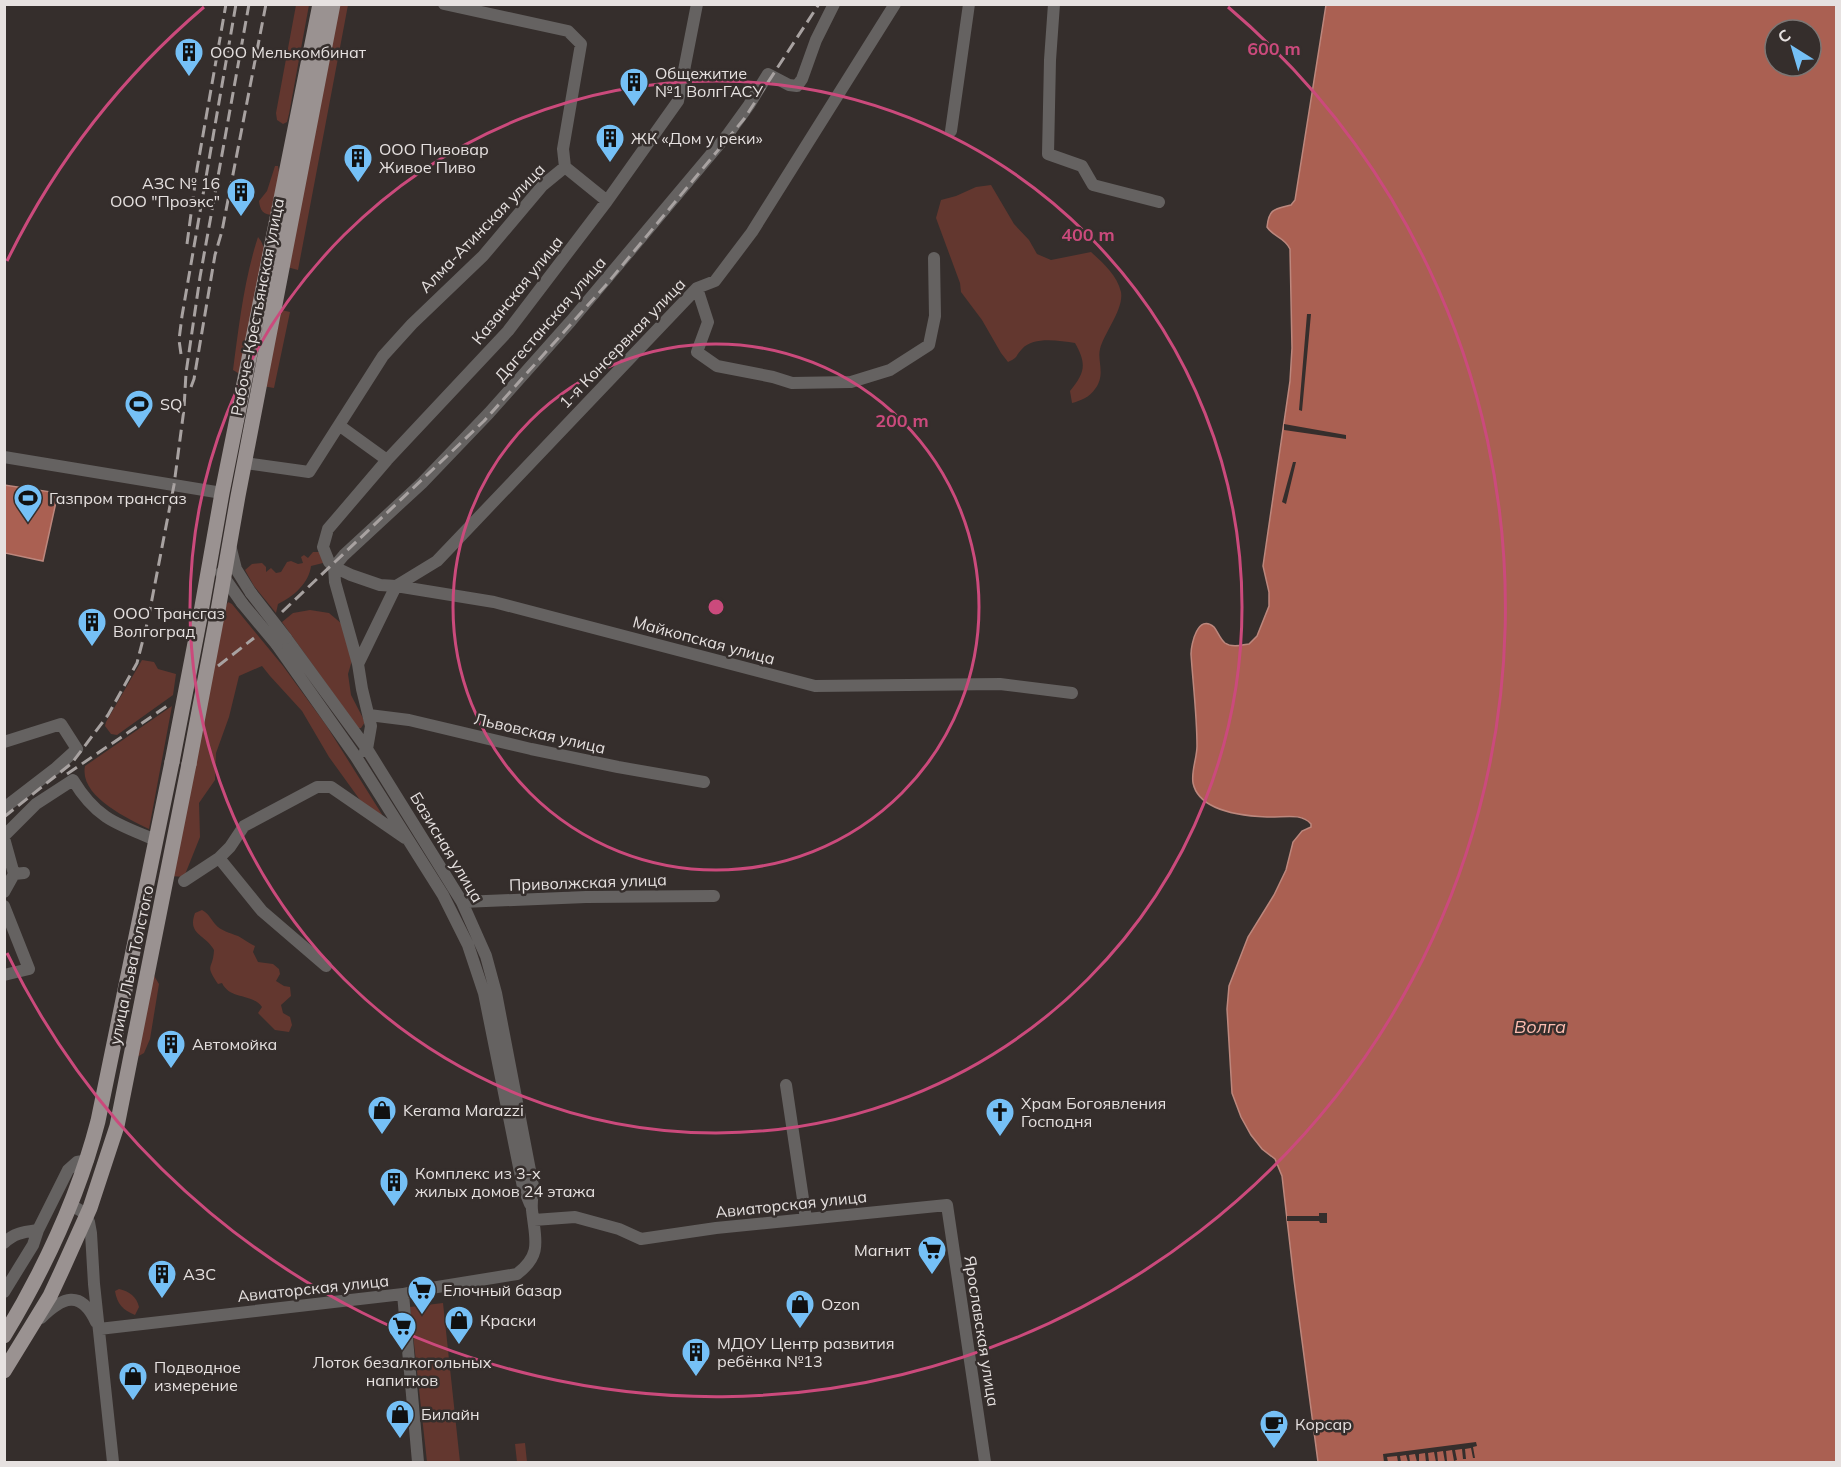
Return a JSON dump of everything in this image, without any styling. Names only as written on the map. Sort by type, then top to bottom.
[{"type":"main road","name":"Рабоче-Крестьянская улица","points":[[217,616],[222,570],[214,543],[222,493],[320,4]]},
{"type":"main road","name":"Рабоче-Крестьянская улица","points":[[172,762],[201,612],[222,570],[230,542],[333,4]]},
{"type":"main road","name":"улица Льва Толстого","points":[[4,1371],[50,1296],[86,1217],[117,1126],[217,616]]},
{"type":"main road","name":"улица Льва Толстого","points":[[4,1336],[46,1262],[88,1160],[172,762]]},
{"type":"street","name":"Алма-Атинская улица","points":[[245,463],[309,472],[383,356],[412,324],[483,256],[543,185],[565,167],[563,149],[581,44],[568,31],[463,6],[444,4]]},
{"type":"street","name":"Казанская улица","points":[[367,749],[371,726],[358,664],[335,582],[334,567],[329,562],[323,547],[328,530],[387,460],[508,331],[607,201],[678,101],[697,4]]},
{"type":"street","name":"Дагестанская улица","points":[[334,567],[445,460],[571,321],[728,134],[768,74],[789,85],[797,86],[834,4]]},
{"type":"street","name":"1-я Консервная улица","points":[[396,586],[437,561],[697,288],[715,281],[752,232],[895,4]]},
{"type":"street","points":[[951,131],[969,4]]},
{"type":"street","points":[[1054,4],[1048,154],[1082,166],[1093,185],[1159,202]]},
{"type":"street","points":[[565,167],[607,201]]},
{"type":"street","points":[[697,288],[708,322],[697,352],[717,366],[792,383],[851,381],[890,370],[929,345],[935,316],[934,258]]},
{"type":"street","points":[[340,426],[387,460]]},
{"type":"street","points":[[4,457],[222,493]]},
{"type":"street","name":"Майкопская улица","points":[[334,567],[380,585],[494,602],[815,686],[1000,684],[1072,693]]},
{"type":"street","points":[[222,570],[251,593],[282,641]]},
{"type":"street","points":[[222,570],[240,600],[282,641]]},
{"type":"street","points":[[358,664],[396,586]]},
{"type":"street","points":[[220,599],[229,594],[240,600]]},
{"type":"street","name":"Базисная улица","points":[[282,641],[367,749],[462,902],[486,956],[496,993],[533,1186],[536,1250],[527,1266]]},
{"type":"street","name":"Базисная улица","points":[[282,641],[443,896],[468,945],[484,993],[523,1188],[533,1214]]},
{"type":"street","name":"Львовская улица","points":[[369,715],[409,720],[531,749],[704,782]]},
{"type":"street","points":[[4,742],[61,724],[77,749],[4,808]]},
{"type":"street","points":[[356,757],[367,749]]},
{"type":"street","points":[[4,892],[19,874],[4,837],[36,804],[73,780],[95,810],[123,827],[156,840]]},
{"type":"street","points":[[184,882],[219,858],[244,826],[316,787],[331,787],[409,841]]},
{"type":"street","points":[[219,858],[262,911],[326,966]]},
{"type":"street","name":"Приволжская улица","points":[[462,902],[586,897],[714,896]]},
{"type":"street","points":[[4,906],[29,969],[4,975]]},
{"type":"street","points":[[786,1085],[806,1219]]},
{"type":"street","points":[[4,1292],[33,1245],[38,1230],[68,1170],[77,1162],[88,1160]]},
{"type":"street","points":[[71,1205],[80,1209],[86,1217],[92,1239],[93,1269],[113,1462]]},
{"type":"street","name":"Авиаторская улица","points":[[533,1214],[575,1217],[619,1229],[641,1239],[716,1228],[947,1205]]},
{"type":"street","name":"Ярославская улица","points":[[947,1205],[985,1462]]},
{"type":"street","points":[[4,1243],[20,1232],[38,1230]]},
{"type":"street","name":"Авиаторская улица","points":[[99,1329],[403,1294],[517,1274],[527,1266]]},
{"type":"street","points":[[403,1294],[418,1462]]},
{"type":"street","points":[[30,1330],[51,1308],[67,1299],[77,1300],[87,1307],[92,1312],[99,1329]]},
{"type":"shaded area","points":[[296,5],[309,5],[289,114],[287,122],[283,124],[277,120],[276,113]]},
{"type":"shaded area","points":[[337,5],[348,5],[298,270],[287,267]]},
{"type":"shaded area","points":[[275,166],[278,166],[279,172],[273,215],[270,215],[263,211],[259,201],[267,191]]},
{"type":"shaded area","points":[[991,185],[1014,224],[1029,240],[1037,254],[1051,260],[1091,252],[1109,270],[1119,286],[1120,306],[1100,349],[1100,379],[1093,392],[1081,400],[1072,403],[1070,391],[1079,379],[1083,368],[1075,343],[1047,340],[1033,342],[1008,362],[982,320],[961,292],[960,283],[936,218],[941,200],[976,187]]},
{"type":"shaded area","points":[[258,237],[264,248],[243,371],[238,373],[233,370],[240,319]]},
{"type":"shaded area","points":[[277,309],[290,312],[274,388],[262,386]]},
{"type":"shaded area","points":[[313,552],[322,552],[326,560],[311,566],[304,584],[289,598],[278,604],[276,613],[254,586],[245,570],[252,564],[262,563],[266,567],[266,572],[271,568],[276,573],[281,572],[287,562],[303,563],[301,557],[304,555],[308,558]]},
{"type":"shaded area","points":[[228,602],[283,666],[326,725],[383,816],[368,811],[329,757],[302,711],[262,666],[239,676],[229,717],[216,753],[215,780],[199,803],[200,837],[184,877],[171,876],[225,608]]},
{"type":"shaded area","points":[[310,610],[329,613],[342,624],[353,657],[348,674],[351,695],[365,722],[361,728],[358,728],[282,622],[293,613]]},
{"type":"shaded area","points":[[142,660],[154,662],[158,669],[176,674],[173,695],[117,735],[111,734],[105,726],[106,722]]},
{"type":"shaded area","points":[[172,706],[149,829],[106,805],[89,787],[85,777],[85,766]]},
{"type":"shaded area","points":[[202,910],[220,928],[255,946],[253,952],[258,962],[273,964],[279,969],[280,974],[276,981],[290,987],[291,996],[281,1005],[283,1013],[290,1017],[292,1025],[289,1032],[275,1030],[258,1013],[262,1007],[258,1003],[230,992],[222,983],[218,984],[210,970],[214,950],[193,926],[195,913]]},
{"type":"shaded area","points":[[153,974],[159,984],[150,1039],[144,1053],[137,1057]]},
{"type":"shaded area","points":[[119,1289],[129,1293],[136,1300],[139,1307],[135,1315],[119,1303],[115,1291]]},
{"type":"shaded area","points":[[443,1303],[460,1462],[427,1462],[410,1307]]},
{"type":"shaded area","points":[[525,1443],[527,1462],[517,1462],[515,1444]]},
{"type":"water","name":"Волга","points":[[1326,5],[1836,5],[1836,1462],[1318,1462],[1282,1176],[1275,1159],[1262,1149],[1251,1135],[1232,1093],[1227,1009],[1229,986],[1248,937],[1274,895],[1286,870],[1293,842],[1302,831],[1311,827],[1311,824],[1302,818],[1291,816],[1257,816],[1224,810],[1204,800],[1197,793],[1193,783],[1197,746],[1191,654],[1196,632],[1204,624],[1208,624],[1214,627],[1228,645],[1249,644],[1257,636],[1269,606],[1269,592],[1263,566],[1290,381],[1292,348],[1290,249],[1267,227],[1269,216],[1274,210],[1291,205],[1295,200]]},
{"type":"water","name":"Газпром трансгаз","points":[[4,485],[58,493],[43,561],[5,553]]},
{"type":"pier","points":[[1307,314],[1311,314],[1302,411],[1299,410]]},
{"type":"pier","points":[[1284,424],[1346,435],[1346,439],[1284,430]]},
{"type":"pier","points":[[1293,462],[1296,462],[1286,504],[1282,502]]},
{"type":"pier","points":[[1319,1213],[1327,1213],[1327,1223],[1287,1221],[1287,1216],[1319,1216]]},
{"type":"pier","points":[[1476,1442],[1477,1446],[1473,1447],[1475,1458],[1473,1458],[1471,1448],[1465,1449],[1466,1459],[1463,1459],[1462,1449],[1455,1450],[1457,1460],[1454,1461],[1452,1450],[1446,1451],[1447,1461],[1445,1462],[1443,1451],[1437,1452],[1438,1462],[1436,1462],[1434,1452],[1428,1453],[1429,1462],[1426,1462],[1425,1453],[1419,1454],[1419,1462],[1415,1454],[1409,1455],[1410,1462],[1406,1455],[1400,1456],[1401,1462],[1398,1462],[1397,1456],[1387,1457],[1388,1462],[1384,1462],[1383,1454]]},
{"type":"railway","points":[[187,244],[197,169],[226,4]]},
{"type":"railway","points":[[181,354],[179,340],[182,316],[236,4]]},
{"type":"railway","points":[[4,817],[72,763],[108,715],[137,663],[148,620],[174,485],[184,409],[186,373],[200,277],[249,4]]},
{"type":"railway","points":[[191,387],[215,255],[222,231],[266,4]]},
{"type":"railway","points":[[282,612],[484,421],[606,285],[744,119],[819,4]]},
{"type":"railway","points":[[218,666],[254,638]]},
{"type":"railway","points":[[67,774],[167,706]]},
{"type":"place","name":"ООО Мелькомбинат","points":[[189,78]]},
{"type":"place","name":"Общежитие №1 ВолгГАСУ","points":[[634,108]]},
{"type":"place","name":"ЖК «Дом у реки»","points":[[610,164]]},
{"type":"place","name":"ООО Пивовар Живое Пиво","points":[[358,184]]},
{"type":"place","name":"АЗС № 16 ООО \"Проэкс\"","points":[[241,218]]},
{"type":"place","name":"SQ","points":[[139,430]]},
{"type":"place","name":"Газпром трансгаз","points":[[28,524]]},
{"type":"place","name":"ООО Трансгаз Волгоград","points":[[92,648]]},
{"type":"place","name":"Автомойка","points":[[171,1070]]},
{"type":"place","name":"Kerama Marazzi","points":[[382,1136]]},
{"type":"place","name":"Храм Богоявления Господня","points":[[1000,1138]]},
{"type":"place","name":"Комплекс из 3-х жилых домов 24 этажа","points":[[394,1208]]},
{"type":"place","name":"Магнит","points":[[932,1276]]},
{"type":"place","name":"АЗС","points":[[162,1300]]},
{"type":"place","name":"Елочный базар","points":[[422,1316]]},
{"type":"place","name":"Ozon","points":[[800,1330]]},
{"type":"place","name":"Краски","points":[[459,1346]]},
{"type":"place","name":"Лоток безалкогольных напитков","points":[[402,1352]]},
{"type":"place","name":"МДОУ Центр развития ребёнка №13","points":[[696,1378]]},
{"type":"place","name":"Подводное измерение","points":[[133,1402]]},
{"type":"place","name":"Билайн","points":[[400,1440]]},
{"type":"place","name":"Корсар","points":[[1274,1450]]}]
